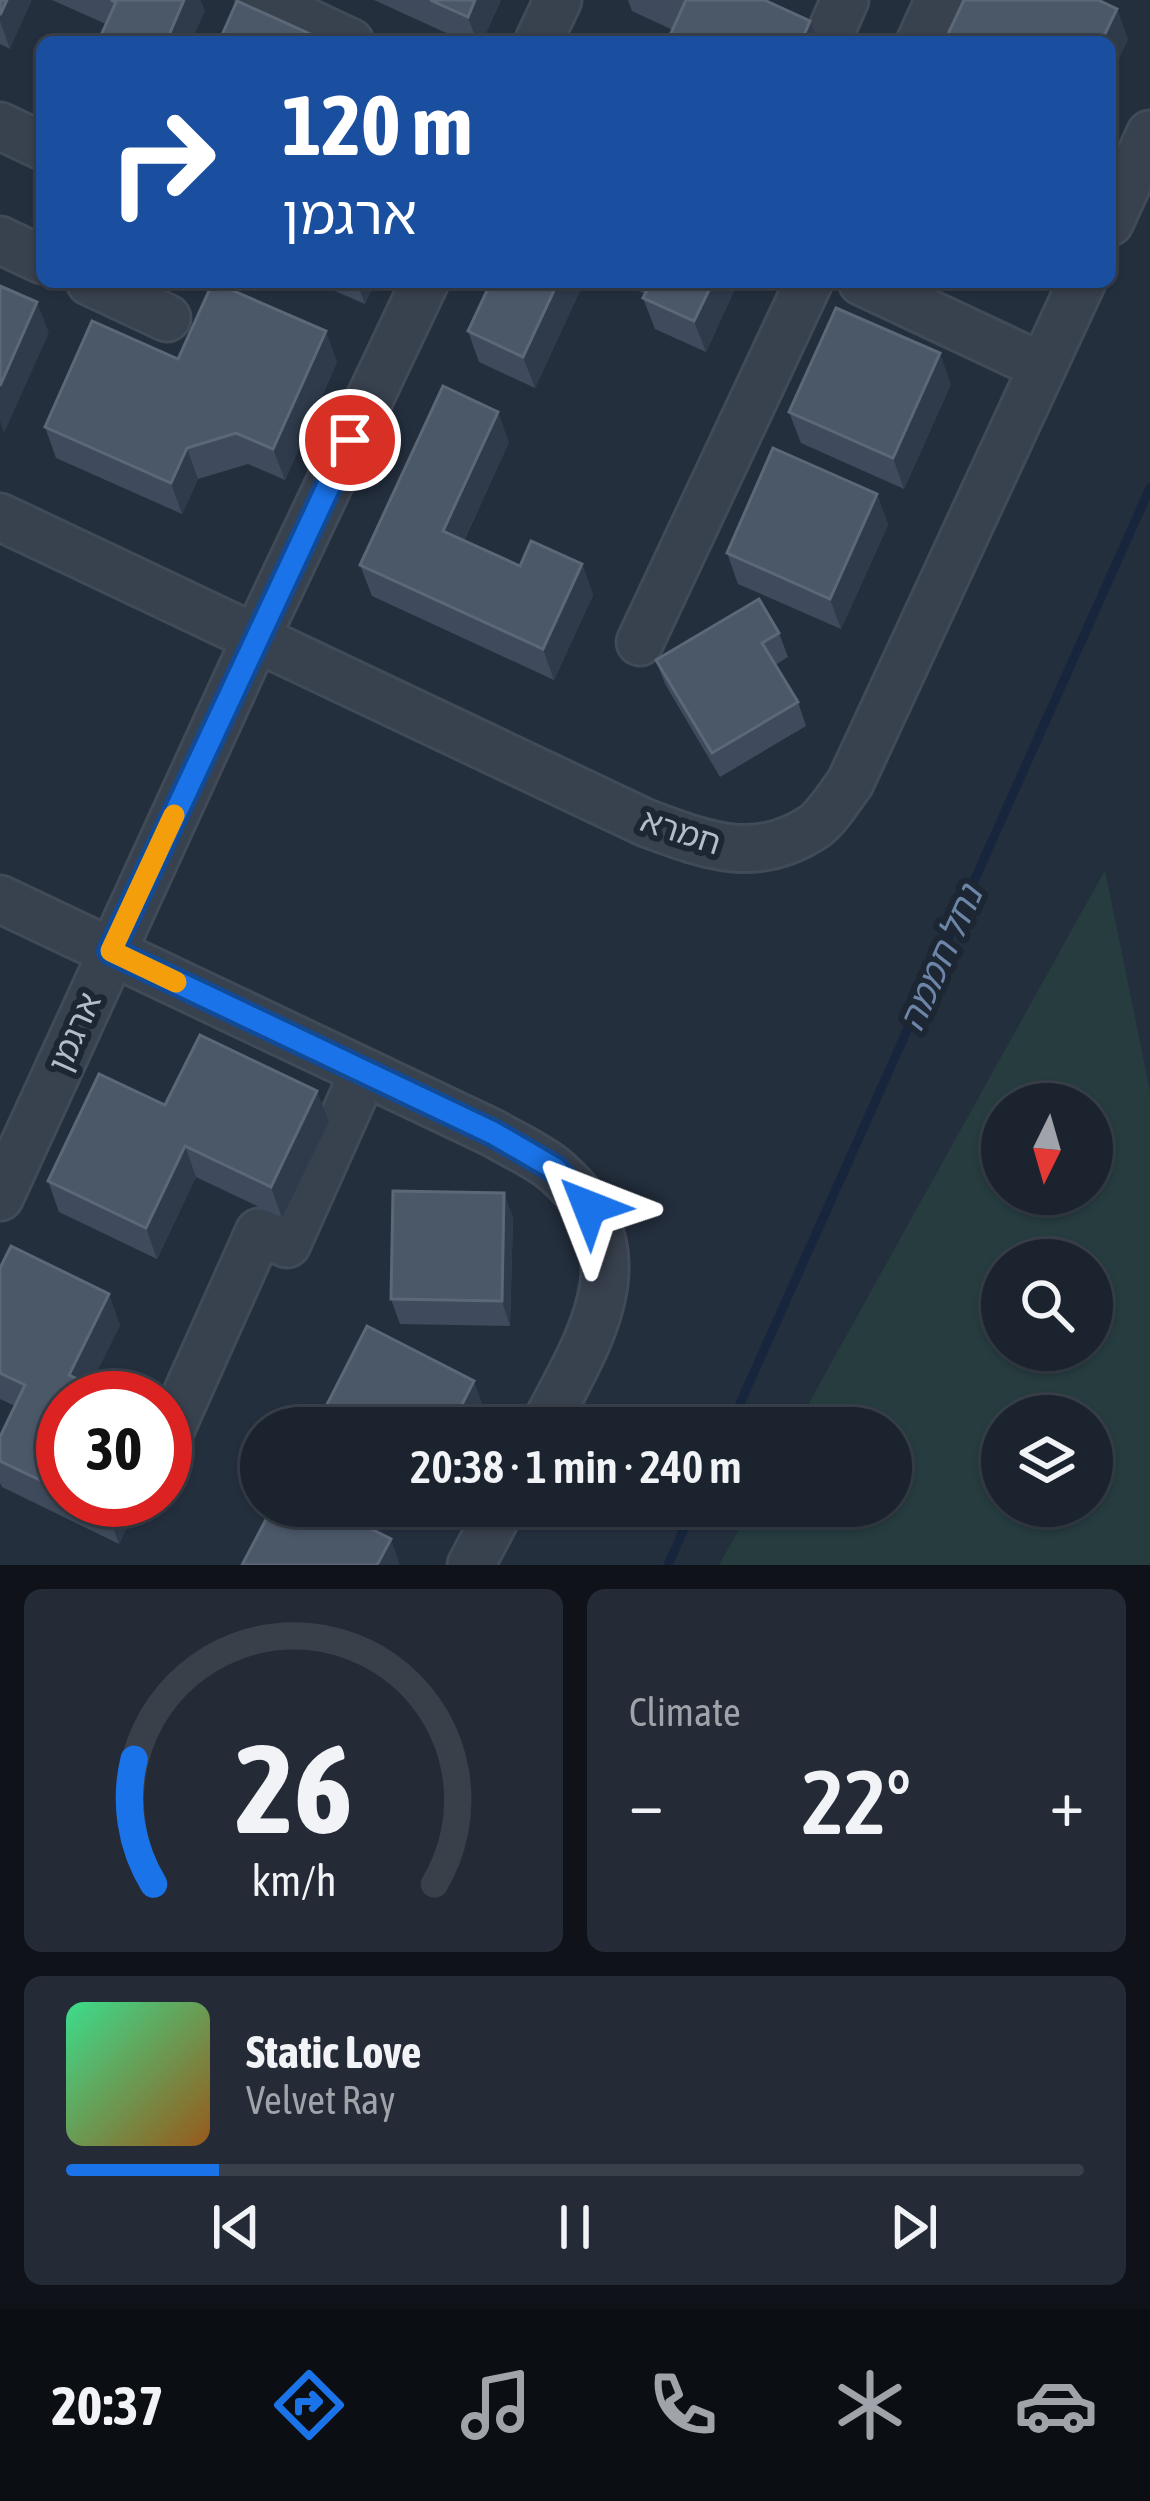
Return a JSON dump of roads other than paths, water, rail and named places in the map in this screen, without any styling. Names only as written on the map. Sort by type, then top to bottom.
[{"type":"street","points":[[260,0],[337,36]]},
{"type":"street","points":[[541,36],[557,0]]},
{"type":"street","points":[[923,36],[939,0]]},
{"type":"street","points":[[0,126],[36,143]]},
{"type":"street","points":[[1116,209],[1150,134]]},
{"type":"street","points":[[0,240],[36,257]]},
{"type":"street","points":[[103,288],[167,318]]},
{"type":"street","name":"ארגמן","points":[[0,1197],[256,636],[422,288]]},
{"type":"street","points":[[640,643],[806,288]]},
{"type":"street","points":[[875,288],[1043,367]]},
{"type":"street","name":"חמרא","points":[[0,517],[646,823],[716,848],[768,848],[817,824],[850,783],[1079,288]]},
{"type":"street","points":[[0,899],[493,1133],[555,1169],[589,1207],[609,1263],[589,1336],[554,1407]]},
{"type":"street","points":[[192,1382],[260,1232],[287,1244],[364,1072]]},
{"type":"street","points":[[471,1565],[491,1527]]},
{"type":"waterway","name":"נחל חממה","points":[[738,1407],[1150,488]]},
{"type":"waterway","name":"נחל חממה","points":[[668,1565],[685,1527]]}]
